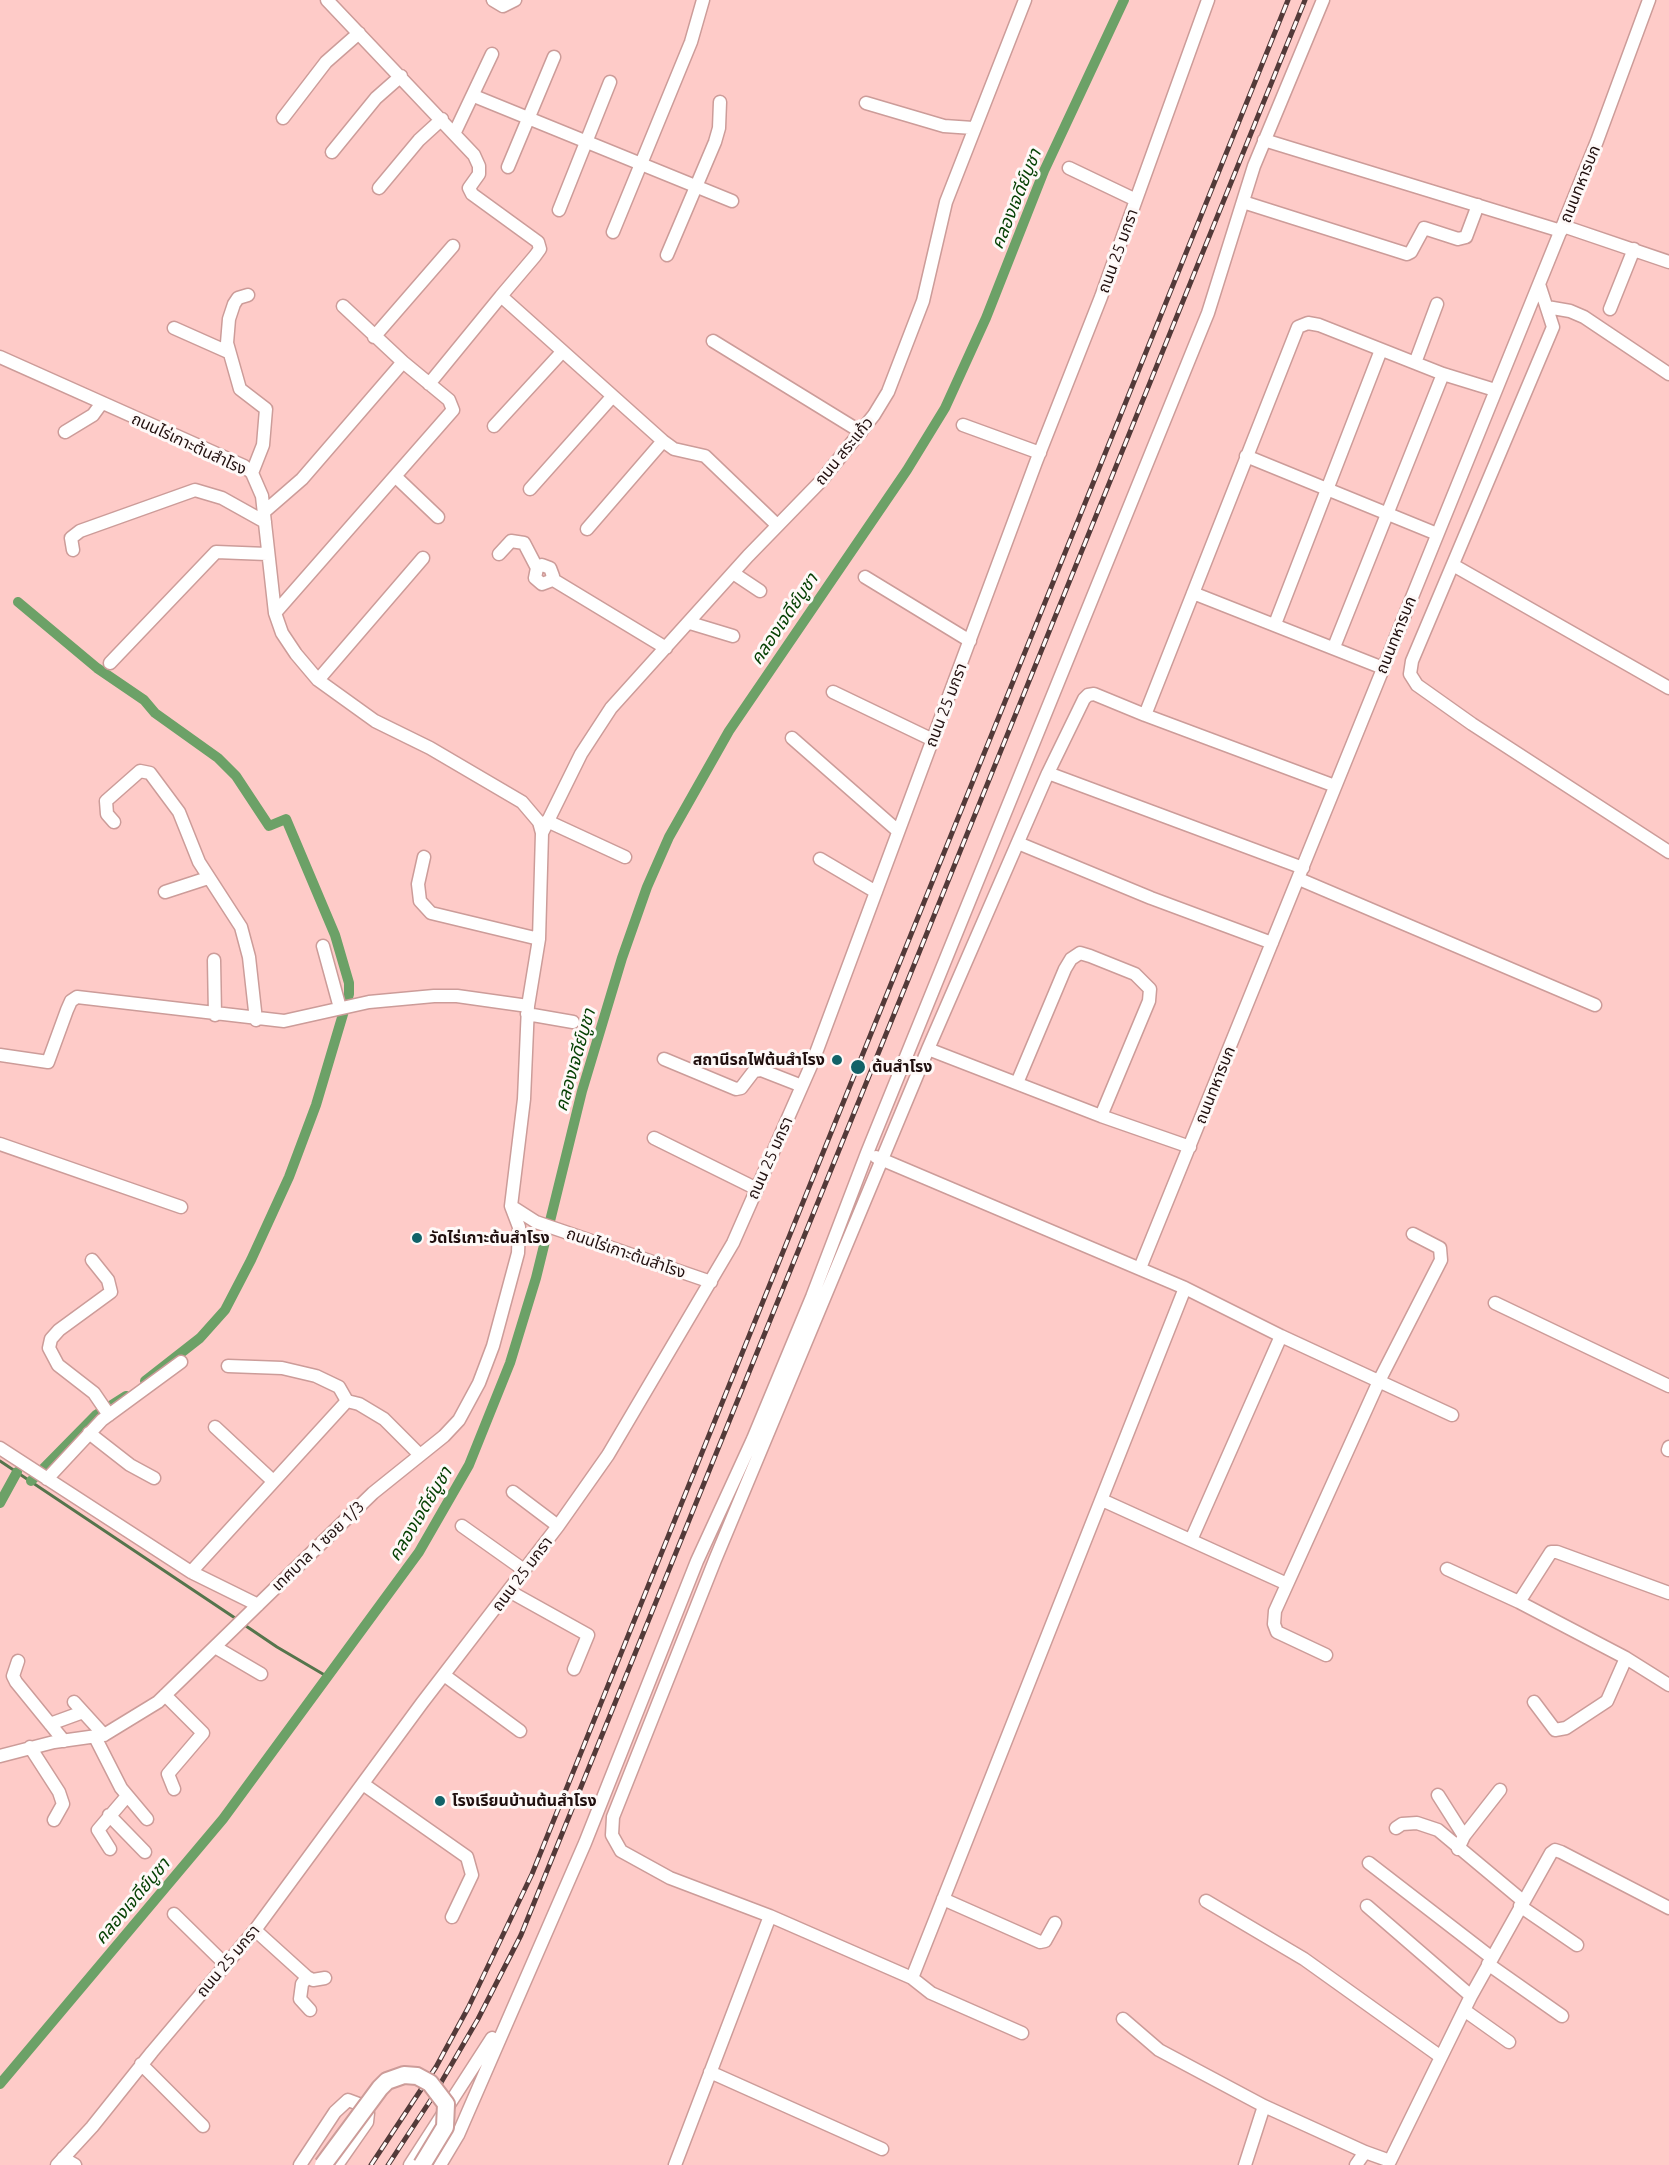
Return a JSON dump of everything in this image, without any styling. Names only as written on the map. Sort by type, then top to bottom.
[{"type":"street","points":[[327,0],[455,132],[480,166],[479,174],[469,188],[472,194],[525,231],[540,245],[535,256],[429,384]]},
{"type":"street","points":[[493,0],[502,6],[515,0]]},
{"type":"street","points":[[613,232],[691,42],[703,0]]},
{"type":"street","name":"ถนน สระแก้ว","points":[[545,827],[598,724],[777,525],[821,481],[861,432],[888,392],[922,301],[946,202],[973,128],[1025,0]]},
{"type":"street","name":"ถนน 25 มกรา","points":[[60,2161],[92,2127],[141,2064],[255,1930],[444,1675],[558,1526],[608,1455],[733,1243],[802,1086],[1136,200],[1208,0]]},
{"type":"street","points":[[440,2165],[458,2135],[515,1998],[585,1843],[698,1561],[753,1439],[1208,313],[1264,140],[1323,0]]},
{"type":"street","name":"ถนนทหารบก","points":[[1140,1268],[1562,228],[1649,0]]},
{"type":"street","points":[[283,118],[326,62],[359,33]]},
{"type":"street","points":[[455,132],[492,54]]},
{"type":"street","points":[[508,167],[554,57]]},
{"type":"street","points":[[332,152],[376,98],[401,76]]},
{"type":"street","points":[[559,210],[610,82]]},
{"type":"street","points":[[474,96],[732,201]]},
{"type":"street","points":[[666,255],[719,128],[720,102]]},
{"type":"street","points":[[866,103],[921,120],[973,128]]},
{"type":"street","points":[[380,188],[419,140],[442,119]]},
{"type":"street","points":[[1264,140],[1478,205],[1634,249],[1669,262]]},
{"type":"street","points":[[1069,168],[1136,200]]},
{"type":"street","points":[[1243,202],[1407,254],[1411,252],[1424,228],[1458,239],[1466,237],[1478,205]]},
{"type":"street","points":[[374,337],[453,246]]},
{"type":"street","points":[[1610,309],[1634,249]]},
{"type":"street","points":[[1539,284],[1553,327],[1412,661],[1410,674],[1417,685],[1472,724],[1669,852]]},
{"type":"street","points":[[248,294],[238,298],[234,304],[227,333],[228,352],[240,389],[266,409],[263,445],[252,473]]},
{"type":"street","points":[[501,296],[611,398],[674,450],[705,456],[777,525]]},
{"type":"street","points":[[1415,363],[1437,304]]},
{"type":"street","points":[[275,613],[453,410],[449,400],[374,337],[343,306]]},
{"type":"street","points":[[1547,308],[1569,311],[1584,317],[1669,374]]},
{"type":"street","points":[[1145,715],[1298,327],[1308,323],[1319,325],[1443,374],[1495,390]]},
{"type":"street","points":[[174,328],[228,352]]},
{"type":"street","points":[[713,341],[861,432]]},
{"type":"street","points":[[1275,624],[1382,350]]},
{"type":"street","points":[[494,426],[562,352]]},
{"type":"street","name":"ถนนไร่เกาะต้นสำโรง","points":[[0,357],[244,466],[259,484],[275,613],[282,633],[318,680],[375,721],[430,748],[522,802],[545,827]]},
{"type":"street","points":[[73,550],[71,538],[80,531],[195,490],[222,498],[264,517],[302,479],[403,362]]},
{"type":"street","points":[[1334,647],[1443,374]]},
{"type":"street","points":[[530,489],[611,398]]},
{"type":"street","points":[[65,432],[93,415],[101,404]]},
{"type":"street","points":[[963,425],[1040,453]]},
{"type":"street","points":[[587,529],[663,441]]},
{"type":"street","points":[[1246,456],[1437,534]]},
{"type":"street","points":[[396,477],[438,517]]},
{"type":"street","points":[[499,554],[511,541],[521,542],[525,545],[537,568],[542,565],[550,568],[552,579],[666,648]]},
{"type":"street","points":[[110,663],[216,552],[267,554]]},
{"type":"street","points":[[318,680],[423,558]]},
{"type":"street","points":[[1453,565],[1669,688]]},
{"type":"street","points":[[733,573],[760,591]]},
{"type":"street","points":[[865,577],[970,641]]},
{"type":"street","points":[[1193,592],[1383,668]]},
{"type":"street","points":[[690,623],[733,636]]},
{"type":"street","points":[[832,692],[933,740]]},
{"type":"street","points":[[1022,2033],[931,1993],[912,1978],[770,1916],[670,1878],[639,1863],[621,1851],[612,1835],[613,1816],[715,1560],[928,1049],[1048,773],[1084,699],[1094,694],[1335,786]]},
{"type":"street","points":[[792,738],[898,831]]},
{"type":"street","points":[[114,822],[107,814],[106,801],[134,774],[140,771],[150,773],[179,812],[208,878],[232,912],[246,940],[256,1020]]},
{"type":"street","points":[[1048,773],[1301,873],[1595,1005]]},
{"type":"street","points":[[511,1206],[524,1099],[527,1010],[539,939],[545,827],[625,857]]},
{"type":"street","points":[[1018,843],[1151,898],[1272,943]]},
{"type":"street","points":[[424,857],[418,884],[420,901],[431,913],[539,939]]},
{"type":"street","points":[[820,859],[876,892]]},
{"type":"street","points":[[165,892],[208,878]]},
{"type":"street","points":[[323,946],[345,1007]]},
{"type":"street","points":[[1017,1083],[1065,969],[1071,959],[1080,953],[1090,956],[1135,974],[1150,989],[1149,1001],[1101,1116]]},
{"type":"street","points":[[214,960],[215,1015]]},
{"type":"street","points":[[0,1055],[48,1062],[71,1001],[77,997],[256,1020],[284,1021],[345,1007],[434,996],[457,996],[573,1022]]},
{"type":"street","points":[[928,1049],[1101,1116],[1190,1147]]},
{"type":"street","points":[[664,1059],[736,1089],[741,1088],[754,1071],[761,1070],[802,1086]]},
{"type":"street","points":[[654,1138],[757,1189]]},
{"type":"street","points":[[0,1144],[181,1207]]},
{"type":"street","points":[[867,1153],[1185,1288],[1281,1336],[1452,1415]]},
{"type":"street","name":"ถนนไร่เกาะต้นสำโรง","points":[[511,1206],[536,1222],[711,1282]]},
{"type":"street","name":"เทศบาล 1 ซอย 1/3","points":[[0,1756],[30,1747],[100,1736],[122,1727],[165,1695],[373,1493],[459,1420],[479,1383],[493,1346],[518,1253],[519,1227],[511,1206]]},
{"type":"street","points":[[1326,1655],[1285,1638],[1277,1632],[1274,1624],[1275,1611],[1379,1381],[1441,1260],[1440,1248],[1413,1234]]},
{"type":"street","points":[[92,1260],[110,1284],[111,1292],[59,1330],[51,1339],[49,1348],[58,1365],[94,1393],[107,1411]]},
{"type":"street","points":[[912,1978],[1185,1288]]},
{"type":"street","points":[[1495,1303],[1669,1386]]},
{"type":"street","points":[[1191,1540],[1281,1336]]},
{"type":"street","points":[[42,1476],[89,1433],[107,1411],[181,1362]]},
{"type":"street","points":[[228,1366],[282,1368],[316,1376],[339,1387],[347,1401],[359,1404],[384,1419],[420,1455]]},
{"type":"street","points":[[191,1572],[347,1401]]},
{"type":"street","points":[[215,1427],[273,1481]]},
{"type":"street","points":[[89,1433],[130,1465],[154,1478]]},
{"type":"street","points":[[0,1448],[191,1572],[255,1609]]},
{"type":"street","points":[[513,1492],[558,1526]]},
{"type":"street","points":[[1102,1500],[1287,1584]]},
{"type":"street","points":[[462,1526],[524,1570]]},
{"type":"street","points":[[1519,1602],[1551,1552],[1557,1552],[1669,1593]]},
{"type":"street","points":[[1447,1569],[1519,1602],[1626,1658],[1669,1685]]},
{"type":"street","points":[[509,1591],[588,1635],[574,1669]]},
{"type":"street","points":[[215,1647],[261,1674]]},
{"type":"street","points":[[1534,1702],[1555,1731],[1566,1728],[1607,1701],[1626,1658]]},
{"type":"street","points":[[18,1661],[13,1676],[16,1682],[64,1741]]},
{"type":"street","points":[[444,1675],[520,1731]]},
{"type":"street","points":[[165,1695],[202,1733],[168,1774],[174,1790]]},
{"type":"street","points":[[74,1702],[84,1712],[100,1736],[113,1775],[147,1819]]},
{"type":"street","points":[[50,1724],[84,1712]]},
{"type":"street","points":[[30,1747],[62,1798],[62,1811],[54,1820]]},
{"type":"street","points":[[363,1784],[467,1857],[472,1875],[452,1917]]},
{"type":"street","points":[[1458,1849],[1464,1836],[1500,1790]]},
{"type":"street","points":[[1438,1795],[1464,1836]]},
{"type":"street","points":[[110,1849],[98,1830],[127,1796]]},
{"type":"street","points":[[109,1815],[145,1852]]},
{"type":"street","points":[[1396,1828],[1402,1824],[1428,1825],[1521,1904],[1577,1945]]},
{"type":"street","points":[[1123,2019],[1159,2050],[1264,2106],[1389,2163],[1471,1996],[1551,1852],[1555,1850],[1668,1906]]},
{"type":"street","points":[[1369,1863],[1562,2016]]},
{"type":"street","points":[[943,1899],[1040,1942],[1045,1941],[1055,1923]]},
{"type":"street","points":[[1206,1901],[1304,1959],[1441,2057]]},
{"type":"street","points":[[1367,1906],[1471,1996]]},
{"type":"street","points":[[174,1914],[226,1965]]},
{"type":"street","points":[[675,2165],[770,1916]]},
{"type":"street","points":[[255,1930],[307,1977],[313,1980],[325,1978]]},
{"type":"street","points":[[307,1977],[302,1984],[300,1999],[310,2010]]},
{"type":"street","points":[[410,2165],[515,1998]]},
{"type":"street","points":[[1464,2010],[1509,2042]]},
{"type":"street","points":[[141,2064],[203,2126]]},
{"type":"street","points":[[710,2072],[882,2149]]},
{"type":"street","points":[[323,2165],[380,2088],[387,2081],[404,2075],[417,2076],[430,2083],[446,2104],[445,2127],[422,2165]]},
{"type":"street","points":[[300,2165],[343,2103],[348,2100],[356,2102],[368,2113],[367,2122],[337,2165]]},
{"type":"street","points":[[1245,2165],[1264,2106]]},
{"type":"street","points":[[1356,2165],[1365,2152]]},
{"type":"street","points":[[60,2161],[75,2165]]},
{"type":"waterway","name":"คลองเจดีย์บูชา","points":[[0,2084],[223,1819],[419,1552],[469,1465],[510,1363],[536,1278],[582,1091],[622,958],[647,887],[669,837],[729,731],[907,470],[945,408],[986,318],[1044,171],[1124,0]]},
{"type":"waterway","points":[[18,602],[97,668],[144,700],[155,713],[218,758],[236,776],[269,826],[286,819],[335,935],[349,983],[349,994],[316,1105],[289,1177],[251,1260],[225,1310],[200,1338],[145,1381]]},
{"type":"waterway","points":[[31,1481],[96,1415],[126,1396]]},
{"type":"waterway","points":[[0,1461],[238,1620]]},
{"type":"waterway","points":[[0,1503],[17,1472]]},
{"type":"waterway","points":[[243,1624],[328,1677]]},
{"type":"railway","points":[[371,2165],[436,2067],[468,2008],[532,1874],[1288,0]]},
{"type":"railway","points":[[388,2165],[432,2098],[478,2019],[521,1935],[1305,0]]},
{"type":"place","name":"สถานีรถไฟต้นสำโรง","points":[[837,1060]]},
{"type":"place","name":"ต้นสำโรง","points":[[858,1067]]},
{"type":"place","name":"วัดไร่เกาะต้นสำโรง","points":[[417,1238]]},
{"type":"place","name":"โรงเรียนบ้านต้นสำโรง","points":[[440,1801]]}]
